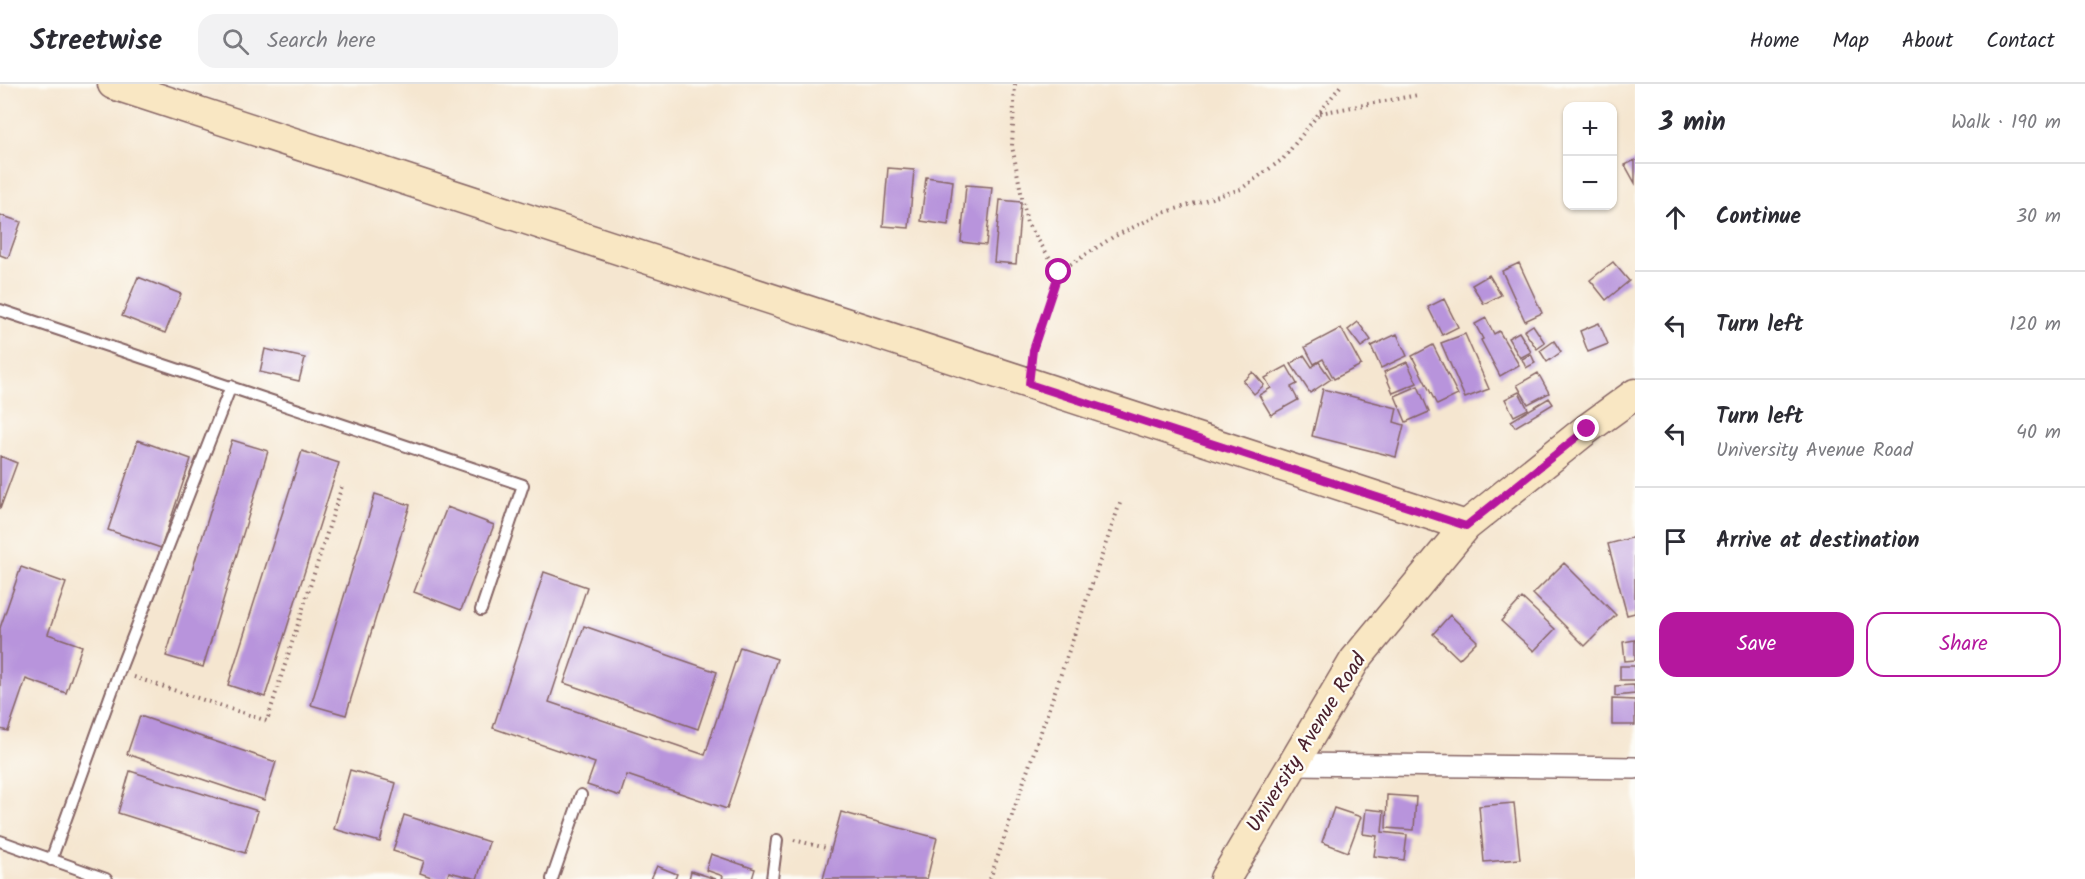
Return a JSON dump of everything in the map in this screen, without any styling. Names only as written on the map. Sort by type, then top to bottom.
[{"type":"street","points":[[113,84],[1466,526]]},
{"type":"street","name":"University Avenue Road","points":[[1225,879],[1355,660],[1466,526],[1587,429],[1635,394]]},
{"type":"street","points":[[1293,764],[1635,768]]},
{"type":"lane","points":[[0,310],[523,485],[481,610]]},
{"type":"lane","points":[[51,860],[119,672],[231,386]]},
{"type":"lane","points":[[552,879],[581,795]]},
{"type":"lane","points":[[772,879],[782,839]]},
{"type":"lane","points":[[0,841],[106,879]]},
{"type":"path","points":[[1015,84],[1012,146],[1027,223],[1059,272]]},
{"type":"path","points":[[1029,384],[1033,350],[1059,272],[1113,237],[1163,213],[1241,189],[1283,159],[1342,84]]},
{"type":"path","points":[[1320,113],[1418,95]]},
{"type":"path","points":[[119,672],[267,721],[342,486]]},
{"type":"path","points":[[990,879],[1120,503]]},
{"type":"path","points":[[782,839],[830,849]]},
{"type":"building","points":[[1635,160],[1635,183],[1625,165]]},
{"type":"building","points":[[888,168],[914,170],[909,228],[883,226]]},
{"type":"building","points":[[926,177],[953,181],[948,225],[921,221]]},
{"type":"building","points":[[966,185],[992,187],[986,245],[961,242]]},
{"type":"building","points":[[1000,200],[1021,202],[1016,264],[994,262]]},
{"type":"building","points":[[0,215],[21,222],[8,258],[0,255]]},
{"type":"building","points":[[1613,262],[1629,281],[1606,300],[1590,280]]},
{"type":"building","points":[[1519,263],[1542,313],[1525,321],[1502,271]]},
{"type":"building","points":[[1489,275],[1501,295],[1484,304],[1472,285]]},
{"type":"building","points":[[138,277],[181,294],[165,333],[122,316]]},
{"type":"building","points":[[1444,299],[1458,327],[1442,335],[1428,307]]},
{"type":"building","points":[[1486,318],[1494,334],[1499,331],[1519,365],[1500,376],[1475,324]]},
{"type":"building","points":[[1358,322],[1371,340],[1361,347],[1348,330]]},
{"type":"building","points":[[1599,323],[1608,344],[1588,352],[1580,331]]},
{"type":"building","points":[[1533,325],[1545,343],[1537,349],[1524,331]]},
{"type":"building","points":[[1341,328],[1361,365],[1334,379],[1323,359],[1314,364],[1305,347]]},
{"type":"building","points":[[1519,332],[1531,352],[1520,358],[1508,338]]},
{"type":"building","points":[[1397,334],[1407,356],[1381,368],[1371,346]]},
{"type":"building","points":[[1465,334],[1489,389],[1465,398],[1441,343]]},
{"type":"building","points":[[1554,341],[1561,352],[1547,362],[1540,351]]},
{"type":"building","points":[[1433,345],[1458,395],[1437,405],[1412,356]]},
{"type":"building","points":[[265,349],[305,358],[299,381],[260,372]]},
{"type":"building","points":[[1531,354],[1535,363],[1526,368],[1522,359]]},
{"type":"building","points":[[1304,355],[1312,367],[1319,362],[1331,379],[1310,393],[1291,364]]},
{"type":"building","points":[[1407,362],[1417,383],[1393,393],[1384,372]]},
{"type":"building","points":[[1287,366],[1297,384],[1291,387],[1298,400],[1271,415],[1259,395],[1271,388],[1265,378]]},
{"type":"building","points":[[1253,372],[1264,385],[1254,394],[1243,381]]},
{"type":"building","points":[[1538,373],[1549,393],[1528,404],[1517,385]]},
{"type":"building","points":[[1418,386],[1429,412],[1406,422],[1395,396]]},
{"type":"building","points":[[1323,389],[1397,408],[1394,422],[1404,425],[1396,457],[1312,436]]},
{"type":"building","points":[[1519,392],[1528,409],[1514,416],[1505,399]]},
{"type":"building","points":[[1549,398],[1553,404],[1515,427],[1511,421]]},
{"type":"building","points":[[138,440],[191,459],[161,548],[108,530]]},
{"type":"building","points":[[232,440],[268,451],[203,667],[166,656]]},
{"type":"building","points":[[302,451],[339,463],[265,697],[228,685]]},
{"type":"building","points":[[0,456],[17,463],[0,509]]},
{"type":"building","points":[[375,494],[410,505],[346,715],[311,705]]},
{"type":"building","points":[[447,507],[494,525],[461,610],[414,592]]},
{"type":"building","points":[[1635,537],[1635,613],[1627,615],[1608,544]]},
{"type":"building","points":[[1564,563],[1616,615],[1585,646],[1533,594]]},
{"type":"building","points":[[21,567],[66,583],[48,634],[82,646],[66,693],[26,679],[8,731],[0,729],[0,628]]},
{"type":"building","points":[[544,572],[587,587],[549,702],[705,755],[740,647],[777,659],[727,809],[627,775],[620,796],[587,785],[595,763],[493,728]]},
{"type":"building","points":[[1522,598],[1555,629],[1534,651],[1501,621]]},
{"type":"building","points":[[1450,615],[1477,641],[1459,659],[1433,634]]},
{"type":"building","points":[[584,626],[717,672],[698,729],[564,683]]},
{"type":"building","points":[[1635,640],[1635,660],[1625,661],[1623,642]]},
{"type":"building","points":[[1620,666],[1635,666],[1635,680],[1620,680]]},
{"type":"building","points":[[1634,685],[1635,694],[1615,696],[1615,686]]},
{"type":"building","points":[[1612,699],[1635,700],[1635,725],[1612,725]]},
{"type":"building","points":[[140,716],[276,762],[264,800],[127,754]]},
{"type":"building","points":[[350,770],[396,783],[380,842],[334,829]]},
{"type":"building","points":[[130,771],[258,811],[245,853],[118,813]]},
{"type":"building","points":[[1387,795],[1416,797],[1414,830],[1386,828]]},
{"type":"building","points":[[1514,803],[1520,859],[1484,862],[1479,806]]},
{"type":"building","points":[[1334,808],[1361,817],[1348,852],[1322,842]]},
{"type":"building","points":[[1366,809],[1384,811],[1382,832],[1407,835],[1404,860],[1374,856],[1377,836],[1363,834]]},
{"type":"building","points":[[841,812],[937,838],[927,879],[823,879]]},
{"type":"building","points":[[404,815],[489,842],[477,879],[449,872],[447,879],[437,879],[420,873],[424,861],[393,851]]},
{"type":"building","points":[[711,854],[755,869],[752,879],[722,879],[723,876],[706,870]]},
{"type":"building","points":[[657,866],[677,874],[675,879],[651,879]]},
{"type":"building","points":[[691,871],[716,879],[689,879]]},
{"type":"route","points":[[1059,272],[1033,350],[1029,384],[1466,526],[1587,429]]}]
